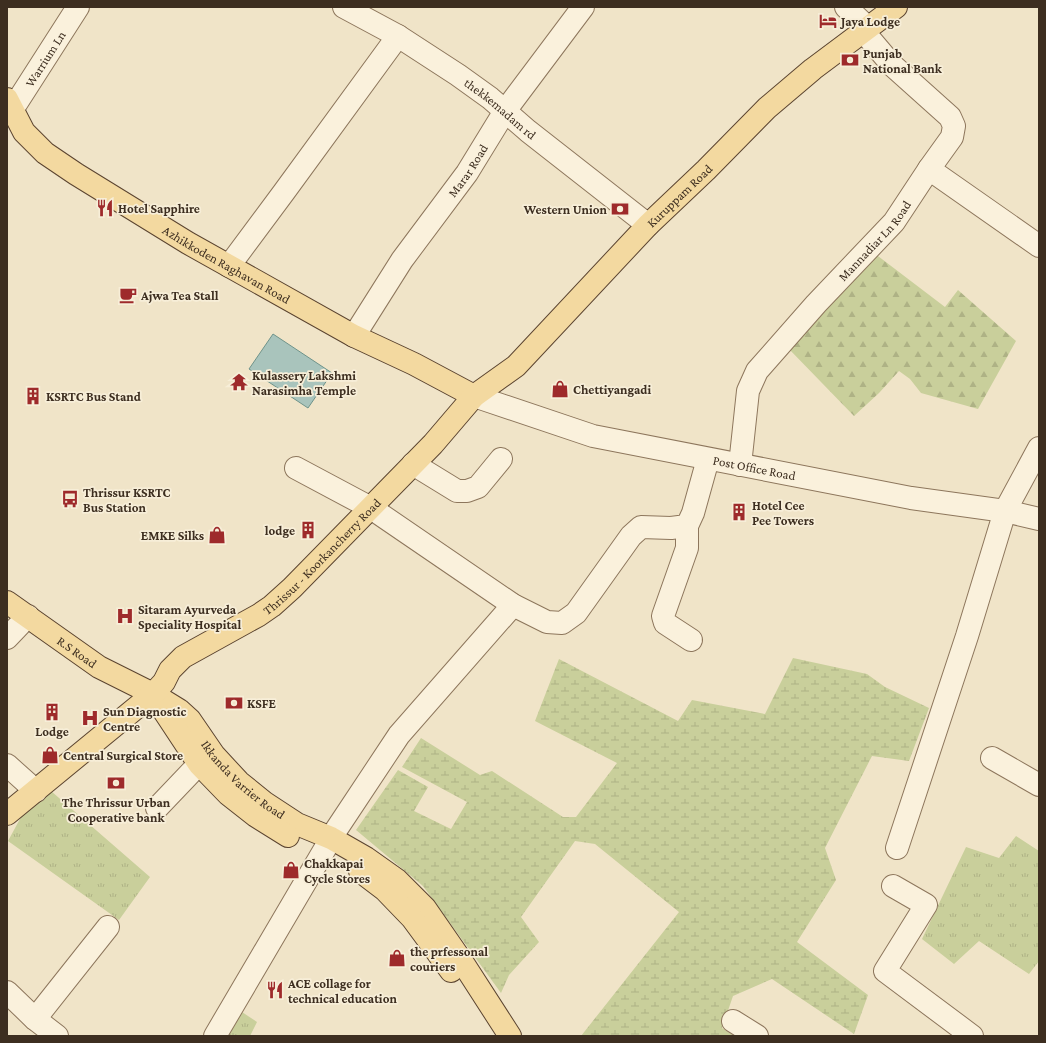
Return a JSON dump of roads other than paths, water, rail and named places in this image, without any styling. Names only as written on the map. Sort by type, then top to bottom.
[{"type":"main road","name":"Kuruppam Road","points":[[474,396],[516,366],[648,225],[706,170],[767,108],[813,69],[896,7]]},
{"type":"main road","name":"Azhikkoden Raghavan Road","points":[[9,108],[24,132],[45,153],[135,210],[228,266],[354,336],[414,364],[474,396]]},
{"type":"main road","points":[[7,138],[21,140],[45,153]]},
{"type":"main road","name":"Thrissur - Koorkancherry Road","points":[[7,814],[153,694],[164,682],[170,670],[183,657],[260,615],[272,606],[292,588],[433,444],[474,396]]},
{"type":"main road","name":"R.S Road","points":[[7,602],[99,667],[153,694]]},
{"type":"main road","name":"Ikkanda Varrier Road","points":[[153,694],[199,764],[228,794],[256,816],[290,837],[327,845],[366,858],[397,880],[425,908],[461,960],[510,1036]]},
{"type":"main road","name":"Ikkanda Varrier Road","points":[[153,694],[179,710],[190,720],[214,755],[239,782],[265,803],[327,845],[384,890],[412,918],[449,969],[492,1036]]},
{"type":"street","name":"Warrium Ln","points":[[9,108],[78,7]]},
{"type":"street","name":"thekkemadam rd","points":[[344,7],[398,36],[458,75],[648,225]]},
{"type":"street","name":"Marar Road","points":[[354,336],[402,260],[467,173],[505,111],[583,7]]},
{"type":"street","name":"Mannadiar Ln Road","points":[[740,465],[748,391],[757,370],[816,304],[894,222],[952,137],[954,126],[950,117],[892,65],[866,30],[846,7]]},
{"type":"street","points":[[228,266],[398,36]]},
{"type":"street","points":[[929,169],[1039,246]]},
{"type":"street","name":"Post Office Road","points":[[474,396],[593,436],[911,498],[1005,511],[1039,519]]},
{"type":"street","points":[[897,848],[967,636],[1005,511],[1039,448]]},
{"type":"street","points":[[413,464],[457,491],[467,491],[478,487],[501,459]]},
{"type":"street","points":[[691,640],[665,623],[662,616],[687,548],[687,526],[693,513],[708,459]]},
{"type":"street","points":[[296,468],[371,508],[513,605],[546,622],[562,623],[576,613],[631,536],[641,527],[671,528],[687,526]]},
{"type":"street","points":[[215,1036],[327,845],[399,735],[513,605]]},
{"type":"street","points":[[7,638],[28,616]]},
{"type":"street","points":[[992,758],[1039,784]]},
{"type":"street","points":[[157,808],[199,764]]},
{"type":"street","points":[[7,765],[36,790]]},
{"type":"street","points":[[893,886],[926,905],[885,971],[972,1036]]},
{"type":"street","points":[[35,1019],[108,927]]},
{"type":"street","points":[[7,992],[35,1019],[57,1036]]},
{"type":"street","points":[[733,1021],[758,1036]]},
{"type":"water","points":[[273,334],[332,373],[308,408],[249,369]]},
{"type":"place","name":"Jaya Lodge","points":[[828,21]]},
{"type":"place","name":"Punjab National Bank","points":[[850,60]]},
{"type":"place","name":"Hotel Sapphire","points":[[105,208]]},
{"type":"place","name":"Western Union","points":[[620,209]]},
{"type":"place","name":"Ajwa Tea Stall","points":[[128,295]]},
{"type":"place","name":"Kulassery Lakshmi Narasimha Temple","points":[[239,382]]},
{"type":"place","name":"Chettiyangadi","points":[[560,389]]},
{"type":"place","name":"KSRTC Bus Stand","points":[[33,396]]},
{"type":"place","name":"Thrissur KSRTC Bus Station","points":[[70,499]]},
{"type":"place","name":"Hotel Cee Pee Towers","points":[[739,512]]},
{"type":"place","name":"lodge","points":[[308,530]]},
{"type":"place","name":"EMKE Silks","points":[[217,535]]},
{"type":"place","name":"Sitaram Ayurveda Speciality Hospital","points":[[125,616]]},
{"type":"place","name":"KSFE","points":[[234,703]]},
{"type":"place","name":"Lodge","points":[[52,712]]},
{"type":"place","name":"Sun Diagnostic Centre","points":[[90,718]]},
{"type":"place","name":"Central Surgical Store","points":[[50,755]]},
{"type":"place","name":"The Thrissur Urban Cooperative bank","points":[[116,783]]},
{"type":"place","name":"Chakkapai Cycle Stores","points":[[291,870]]},
{"type":"place","name":"the prfessonal couriers","points":[[397,958]]},
{"type":"place","name":"ACE collage for technical education","points":[[275,990]]}]
